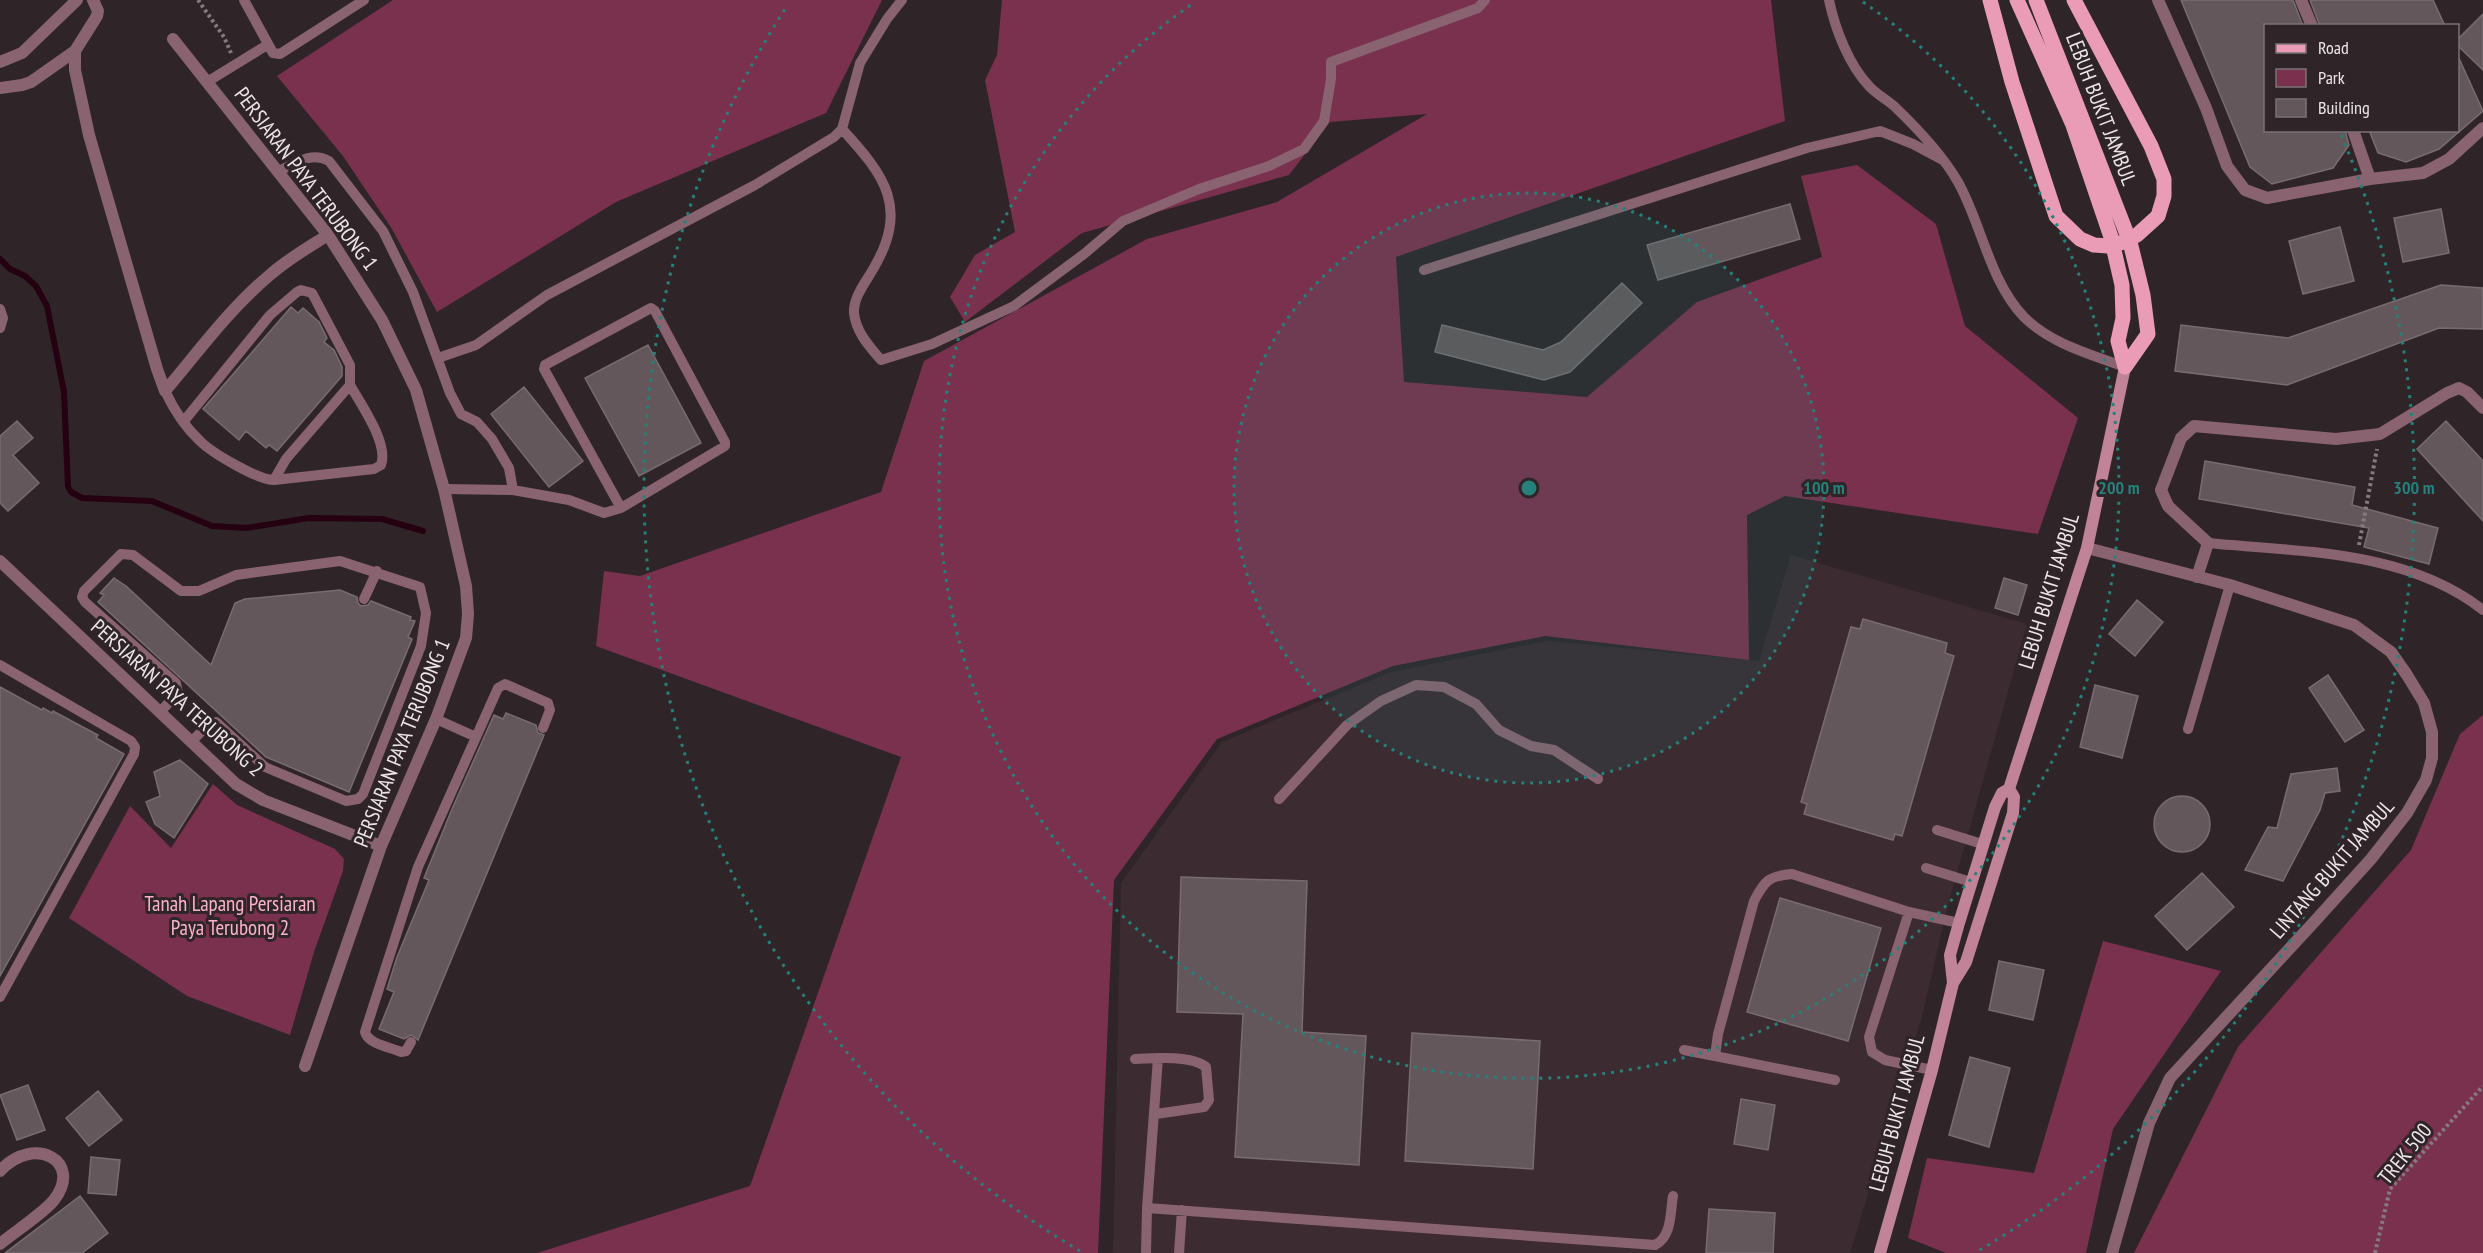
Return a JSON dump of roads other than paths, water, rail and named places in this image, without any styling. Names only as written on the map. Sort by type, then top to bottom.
[{"type":"main road","points":[[1990,0],[2012,82],[2056,216],[2080,238],[2094,245],[2108,246],[2124,242],[2137,235],[2158,216],[2164,196],[2164,179],[2151,146],[2074,0]]},
{"type":"main road","name":"LEBUH BUKIT JAMBUL","points":[[2017,0],[2073,125],[2111,237],[2122,285],[2123,318],[2118,341],[2125,367]]},
{"type":"main road","name":"LEBUH BUKIT JAMBUL","points":[[1953,984],[1950,956],[1982,844],[1995,807],[2002,793],[2009,789],[2087,548],[2125,367],[2148,334],[2143,295],[2130,242],[2036,0]]},
{"type":"main road","name":"LEBUH BUKIT JAMBUL","points":[[1880,1253],[1932,1070],[1953,984],[1966,962],[2013,813],[2014,797],[2009,789]]},
{"type":"street","points":[[0,62],[22,53],[77,0]]},
{"type":"street","points":[[0,88],[22,86],[31,82],[75,51],[97,16],[98,10],[93,0]]},
{"type":"street","points":[[2158,0],[2206,108],[2227,166],[2245,190],[2267,198],[2370,179],[2423,173],[2449,159],[2483,128]]},
{"type":"street","points":[[2301,0],[2311,24]]},
{"type":"street","name":"PERSIARAN PAYA TERUBONG 1","points":[[173,39],[328,235],[382,320],[416,390],[444,489],[466,586],[468,614],[466,638],[436,719],[381,846],[305,1066]]},
{"type":"street","points":[[75,51],[75,70],[89,135],[165,391]]},
{"type":"street","points":[[2354,132],[2370,179]]},
{"type":"street","points":[[165,391],[251,292],[280,267],[328,235]]},
{"type":"street","points":[[2197,577],[2208,543],[2168,506],[2161,490],[2181,438],[2194,426],[2336,439],[2380,434],[2459,388],[2467,392],[2483,408]]},
{"type":"street","name":"LINTANG BUKIT JAMBUL","points":[[2087,548],[2230,585],[2354,626],[2391,652],[2424,703],[2432,732],[2432,758],[2426,780],[2407,813],[2371,858],[2170,1078],[2149,1122],[2112,1253]]},
{"type":"street","name":"PERSIARAN PAYA TERUBONG 2","points":[[0,561],[236,784],[263,800],[381,846]]},
{"type":"street","points":[[0,1171],[25,1154],[42,1152],[54,1158],[60,1165],[63,1181],[54,1200],[0,1244]]},
{"type":"lane","points":[[244,0],[267,45],[273,53],[280,54],[364,0]]},
{"type":"lane","points":[[438,357],[476,345],[547,295],[755,185],[834,137],[842,129],[860,63],[887,19],[902,0]]},
{"type":"lane","points":[[842,129],[872,162],[884,183],[891,202],[891,219],[885,242],[877,263],[855,301],[854,313],[859,332],[880,360],[932,344],[1014,306],[1084,254],[1123,221],[1199,189],[1269,166],[1304,149],[1324,121],[1331,79],[1331,63],[1478,8],[1485,0]]},
{"type":"lane","points":[[1829,0],[1844,45],[1857,72],[1870,88],[1893,105],[1919,132],[1958,182],[2006,292],[2024,316],[2054,340],[2125,367]]},
{"type":"lane","points":[[207,82],[267,45]]},
{"type":"lane","points":[[1424,270],[1807,148],[1880,131],[1913,144],[1941,159]]},
{"type":"lane","points":[[279,171],[312,155],[321,156],[329,161],[383,231],[413,292],[450,393],[461,414],[477,422],[492,439],[509,468],[513,490]]},
{"type":"lane","points":[[165,391],[184,422],[201,443],[258,477],[274,480],[374,469],[381,465],[384,459],[381,443],[350,385],[351,365],[316,297],[312,292],[302,290],[270,315],[184,422]]},
{"type":"lane","points":[[444,489],[513,490],[569,500],[604,513],[621,508],[725,446],[725,442],[655,311],[651,308],[545,365],[544,369],[621,508]]},
{"type":"lane","points":[[0,309],[3,318],[0,328]]},
{"type":"lane","points":[[274,480],[286,459],[350,385]]},
{"type":"lane","points":[[2208,543],[2357,557],[2427,578],[2463,594],[2483,610]]},
{"type":"lane","points":[[160,712],[178,693],[176,683],[82,597],[84,591],[121,554],[134,555],[181,591],[199,591],[236,575],[340,561],[420,587],[426,613],[421,646],[363,794],[358,800],[346,801],[265,767],[216,722],[209,724],[191,742]]},
{"type":"lane","points":[[364,599],[376,571]]},
{"type":"lane","points":[[2188,729],[2230,585]]},
{"type":"lane","points":[[0,665],[130,741],[135,747],[134,754],[0,997]]},
{"type":"lane","points":[[411,1042],[406,1051],[401,1052],[371,1040],[366,1037],[365,1032],[418,867],[498,688],[506,684],[548,703],[550,710],[543,728]]},
{"type":"lane","points":[[1279,799],[1347,725],[1381,701],[1416,685],[1444,687],[1476,704],[1499,730],[1531,746],[1554,750],[1598,779]]},
{"type":"lane","points":[[436,719],[476,737]]},
{"type":"lane","points":[[1937,830],[1982,844]]},
{"type":"lane","points":[[1926,868],[1971,882]]},
{"type":"lane","points":[[1715,1056],[1718,1034],[1754,901],[1762,885],[1775,875],[1792,874],[1909,912],[1959,923]]},
{"type":"lane","points":[[1909,912],[1869,1038],[1872,1052],[1885,1059],[1932,1070]]},
{"type":"lane","points":[[1684,1050],[1835,1080]]},
{"type":"lane","points":[[1146,1253],[1158,1058]]},
{"type":"lane","points":[[1135,1059],[1158,1058],[1199,1062],[1206,1067],[1209,1100],[1204,1107],[1156,1114]]},
{"type":"lane","points":[[1147,1208],[1655,1245],[1667,1234],[1673,1196]]},
{"type":"lane","points":[[1179,1253],[1182,1210]]},
{"type":"waterway","points":[[0,259],[10,269],[25,276],[36,286],[47,306],[64,392],[68,487],[71,492],[82,498],[152,501],[212,526],[246,528],[309,518],[382,519],[423,531]]},
{"type":"park label","name":"Tanah Lapang Persiaran Paya Terubong 2","points":[[230,916]]}]
